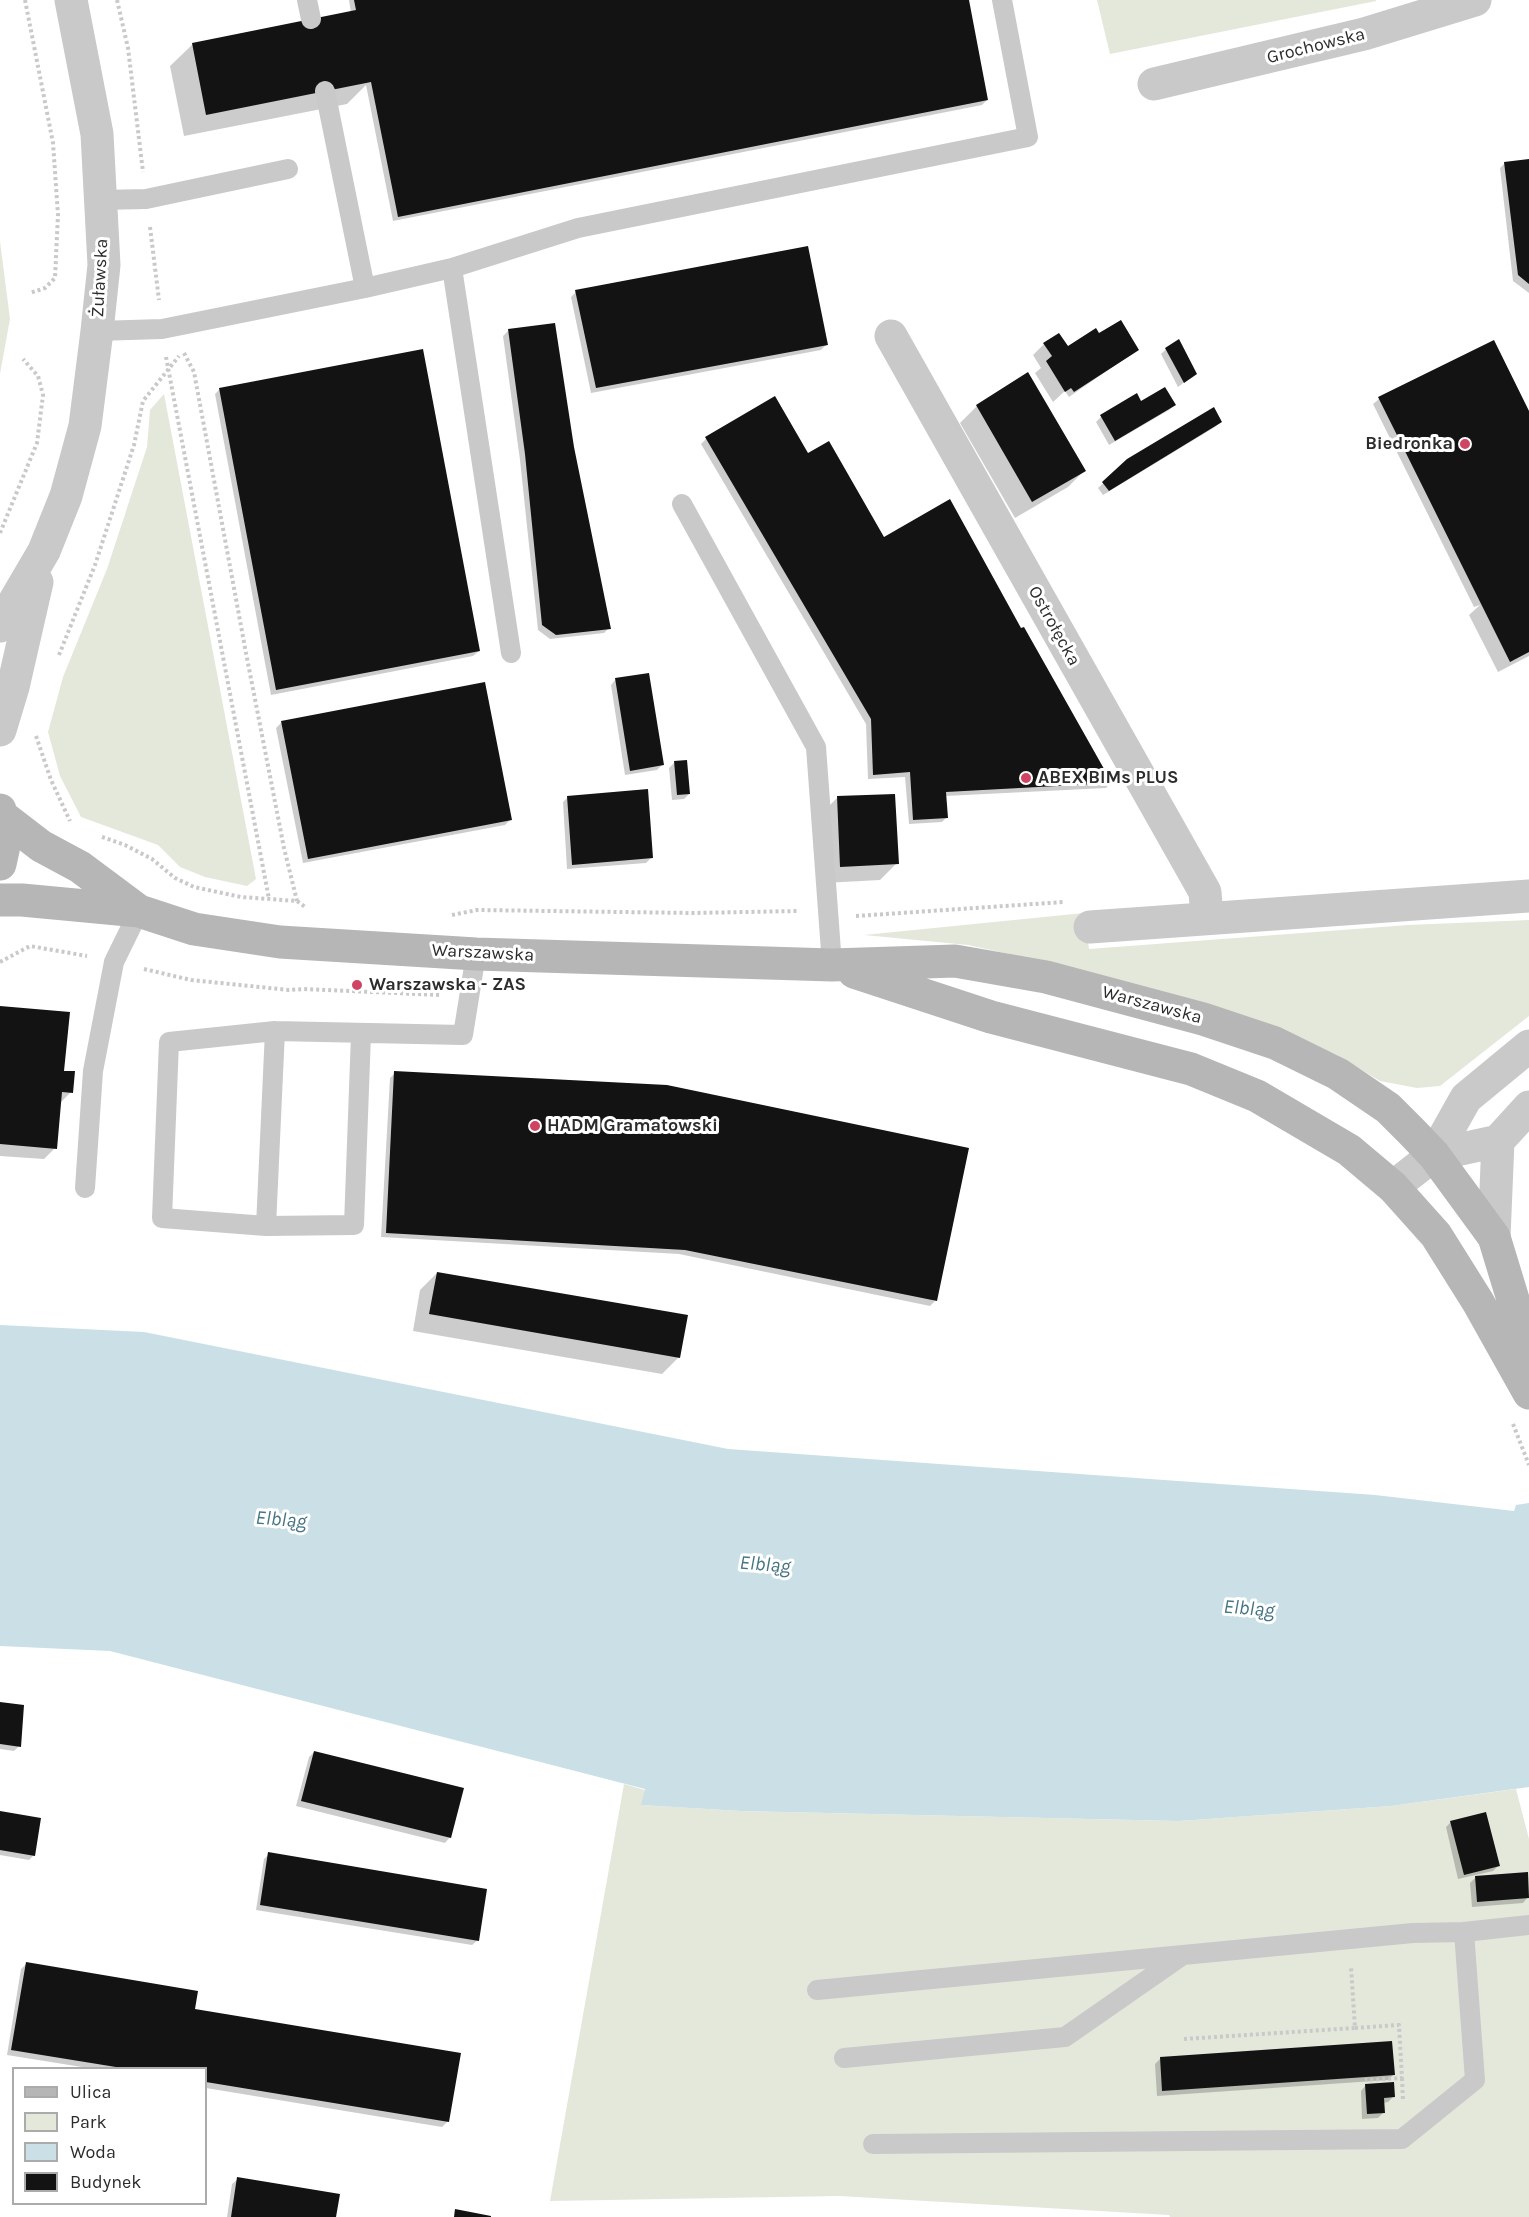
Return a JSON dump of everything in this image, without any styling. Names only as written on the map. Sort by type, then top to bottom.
[{"type":"main road","points":[[0,864],[5,841],[1,813]]},
{"type":"main road","name":"Warszawska","points":[[1,813],[41,846],[80,867],[139,911]]},
{"type":"main road","name":"Warszawska","points":[[0,900],[139,911],[194,929],[280,942],[476,954],[832,965],[955,961],[1046,977],[1203,1019],[1275,1043],[1338,1074],[1388,1108],[1434,1155],[1494,1237],[1529,1352]]},
{"type":"main road","name":"Warszawska","points":[[832,965],[991,1017],[1191,1069],[1257,1096],[1300,1119],[1349,1150],[1393,1187],[1436,1235],[1478,1302],[1529,1393]]},
{"type":"street","name":"Żuławska","points":[[0,626],[44,551],[66,496],[85,426],[98,331],[104,265],[97,134],[71,0]]},
{"type":"street","name":"Grochowska","points":[[1154,84],[1364,34],[1475,0]]},
{"type":"street","name":"Ostrołęcka","points":[[891,336],[1205,892],[1207,918]]},
{"type":"street","name":"Żuławska","points":[[0,730],[13,687],[44,551]]},
{"type":"street","points":[[1090,927],[1529,896]]},
{"type":"street","points":[[1393,1187],[1434,1155],[1466,1098],[1529,1046]]},
{"type":"street","points":[[1434,1155],[1498,1141],[1529,1107]]},
{"type":"street","name":"Warszawska","points":[[1494,1237],[1498,1141]]},
{"type":"lane","points":[[98,331],[162,329],[365,288],[452,268],[579,228],[1028,137],[1002,0]]},
{"type":"lane","points":[[325,91],[365,288]]},
{"type":"lane","points":[[101,200],[146,199],[288,169]]},
{"type":"lane","points":[[452,268],[511,653]]},
{"type":"lane","points":[[681,504],[816,747],[832,965]]},
{"type":"lane","points":[[86,1188],[93,1071],[114,962],[139,911]]},
{"type":"lane","points":[[361,1034],[354,1225],[266,1226],[162,1218],[169,1042],[275,1031],[463,1035],[476,954]]},
{"type":"lane","points":[[266,1226],[275,1031]]},
{"type":"lane","points":[[817,1990],[1413,1933],[1464,1932],[1529,1925]]},
{"type":"lane","points":[[873,2144],[1402,2139],[1475,2080],[1464,1932]]},
{"type":"lane","points":[[844,2058],[1065,2037],[1182,1955]]},
{"type":"path","points":[[25,0],[53,143],[58,215],[55,278],[45,288],[30,293]]},
{"type":"path","points":[[117,0],[128,48],[162,329]]},
{"type":"path","points":[[58,658],[102,543],[134,445],[143,401],[183,351],[194,372],[284,848],[297,901]]},
{"type":"path","points":[[0,533],[37,443],[43,395],[38,376],[23,359]]},
{"type":"path","points":[[168,372],[269,899]]},
{"type":"path","points":[[34,730],[51,780],[72,826]]},
{"type":"path","points":[[100,836],[125,845],[152,859],[175,878],[194,887],[241,897],[297,901],[311,912]]},
{"type":"path","points":[[443,917],[477,910],[692,913],[784,910],[866,916],[1065,902]]},
{"type":"path","points":[[0,962],[30,946],[191,980],[289,990],[432,996],[471,993]]},
{"type":"path","points":[[1512,1421],[1529,1465]]},
{"type":"path","points":[[1350,1939],[1356,2028]]},
{"type":"path","points":[[1184,2039],[1399,2025],[1403,2109]]},
{"type":"path","points":[[1365,2080],[1402,2078]]},
{"type":"green space","points":[[1097,0],[1376,0],[1376,1],[1110,54]]},
{"type":"green space","points":[[0,241],[10,319],[0,374]]},
{"type":"green space","points":[[164,394],[256,879],[247,886],[205,877],[180,867],[158,845],[81,817],[60,776],[48,732],[63,677],[107,569],[147,447],[150,410]]},
{"type":"green space","points":[[1084,913],[1089,949],[1408,925],[1529,920],[1529,1016],[1440,1086],[1417,1088],[1380,1081],[1335,1054],[1206,1005],[1045,962],[968,945],[864,935]]},
{"type":"green space","points":[[624,1784],[645,1790],[642,1805],[741,1811],[1179,1821],[1391,1806],[1516,1789],[1529,1839],[1529,2217],[1170,2217],[1169,2215],[839,2196],[550,2201]]},
{"type":"water","name":"Elbląg","points":[[0,1325],[144,1332],[728,1449],[1375,1495],[1514,1511],[1516,1505],[1529,1503],[1529,1787],[1391,1806],[1179,1821],[741,1811],[641,1805],[645,1789],[110,1651],[0,1646]]},
{"type":"building","points":[[354,0],[969,0],[988,100],[398,217],[371,82],[206,115],[192,43],[356,10]]},
{"type":"building","points":[[1529,159],[1529,284],[1518,275],[1504,162]]},
{"type":"building","points":[[808,246],[828,345],[596,388],[575,290]]},
{"type":"building","points":[[1121,320],[1139,350],[1074,392],[1071,388],[1065,392],[1046,361],[1052,356],[1043,343],[1059,333],[1068,346],[1096,328],[1099,333]]},
{"type":"building","points":[[555,323],[574,447],[611,629],[556,635],[542,625],[525,454],[508,329]]},
{"type":"building","points":[[1179,339],[1197,374],[1184,383],[1165,348]]},
{"type":"building","name":"Biedronka","points":[[1494,340],[1529,411],[1529,652],[1510,662],[1378,397]]},
{"type":"building","points":[[423,349],[480,651],[276,690],[219,388]]},
{"type":"building","points":[[1028,372],[1086,471],[1032,502],[976,405]]},
{"type":"building","points":[[1165,387],[1176,405],[1115,441],[1100,415],[1137,393],[1141,401]]},
{"type":"building","points":[[775,396],[808,453],[829,441],[884,537],[950,499],[1021,628],[1024,627],[1112,783],[946,792],[948,818],[913,820],[910,772],[873,775],[871,719],[705,437]]},
{"type":"building","points":[[1214,407],[1222,422],[1109,491],[1102,482],[1127,459]]},
{"type":"building","points":[[649,673],[664,765],[630,771],[615,678]]},
{"type":"building","points":[[485,682],[512,820],[308,859],[281,721]]},
{"type":"building","points":[[687,760],[690,794],[677,795],[674,761]]},
{"type":"building","points":[[648,789],[653,858],[572,865],[567,796]]},
{"type":"building","points":[[895,794],[899,864],[840,867],[837,796]]},
{"type":"building","points":[[0,1006],[70,1012],[64,1071],[75,1071],[73,1093],[62,1092],[57,1149],[0,1144]]},
{"type":"building","points":[[394,1071],[667,1085],[969,1148],[937,1301],[685,1250],[386,1233]]},
{"type":"building","points":[[437,1272],[688,1315],[680,1358],[429,1314]]},
{"type":"building","points":[[0,1702],[24,1705],[21,1747],[0,1744]]},
{"type":"building","points":[[314,1751],[464,1788],[451,1838],[301,1801]]},
{"type":"building","points":[[0,1811],[41,1818],[35,1856],[0,1850]]},
{"type":"building","points":[[1486,1812],[1500,1866],[1464,1875],[1450,1821]]},
{"type":"building","points":[[268,1852],[487,1889],[479,1941],[260,1905]]},
{"type":"building","points":[[1528,1872],[1529,1898],[1477,1902],[1475,1876]]},
{"type":"building","points":[[26,1962],[198,1991],[195,2009],[461,2053],[449,2122],[207,2082],[207,2067],[116,2067],[11,2050]]},
{"type":"building","points":[[1392,2041],[1395,2075],[1162,2091],[1160,2057]]},
{"type":"building","points":[[1394,2082],[1395,2097],[1384,2098],[1385,2113],[1367,2114],[1365,2084]]},
{"type":"building","points":[[237,2177],[340,2194],[336,2217],[231,2217]]},
{"type":"building","points":[[455,2209],[491,2216],[491,2217],[454,2217]]},
{"type":"place","name":"Biedronka","points":[[1465,444]]},
{"type":"place","name":"ABEX BIMs PLUS","points":[[1026,778]]},
{"type":"place","name":"Warszawska - ZAS","points":[[357,985]]},
{"type":"place","name":"HADM Gramatowski","points":[[535,1126]]}]
